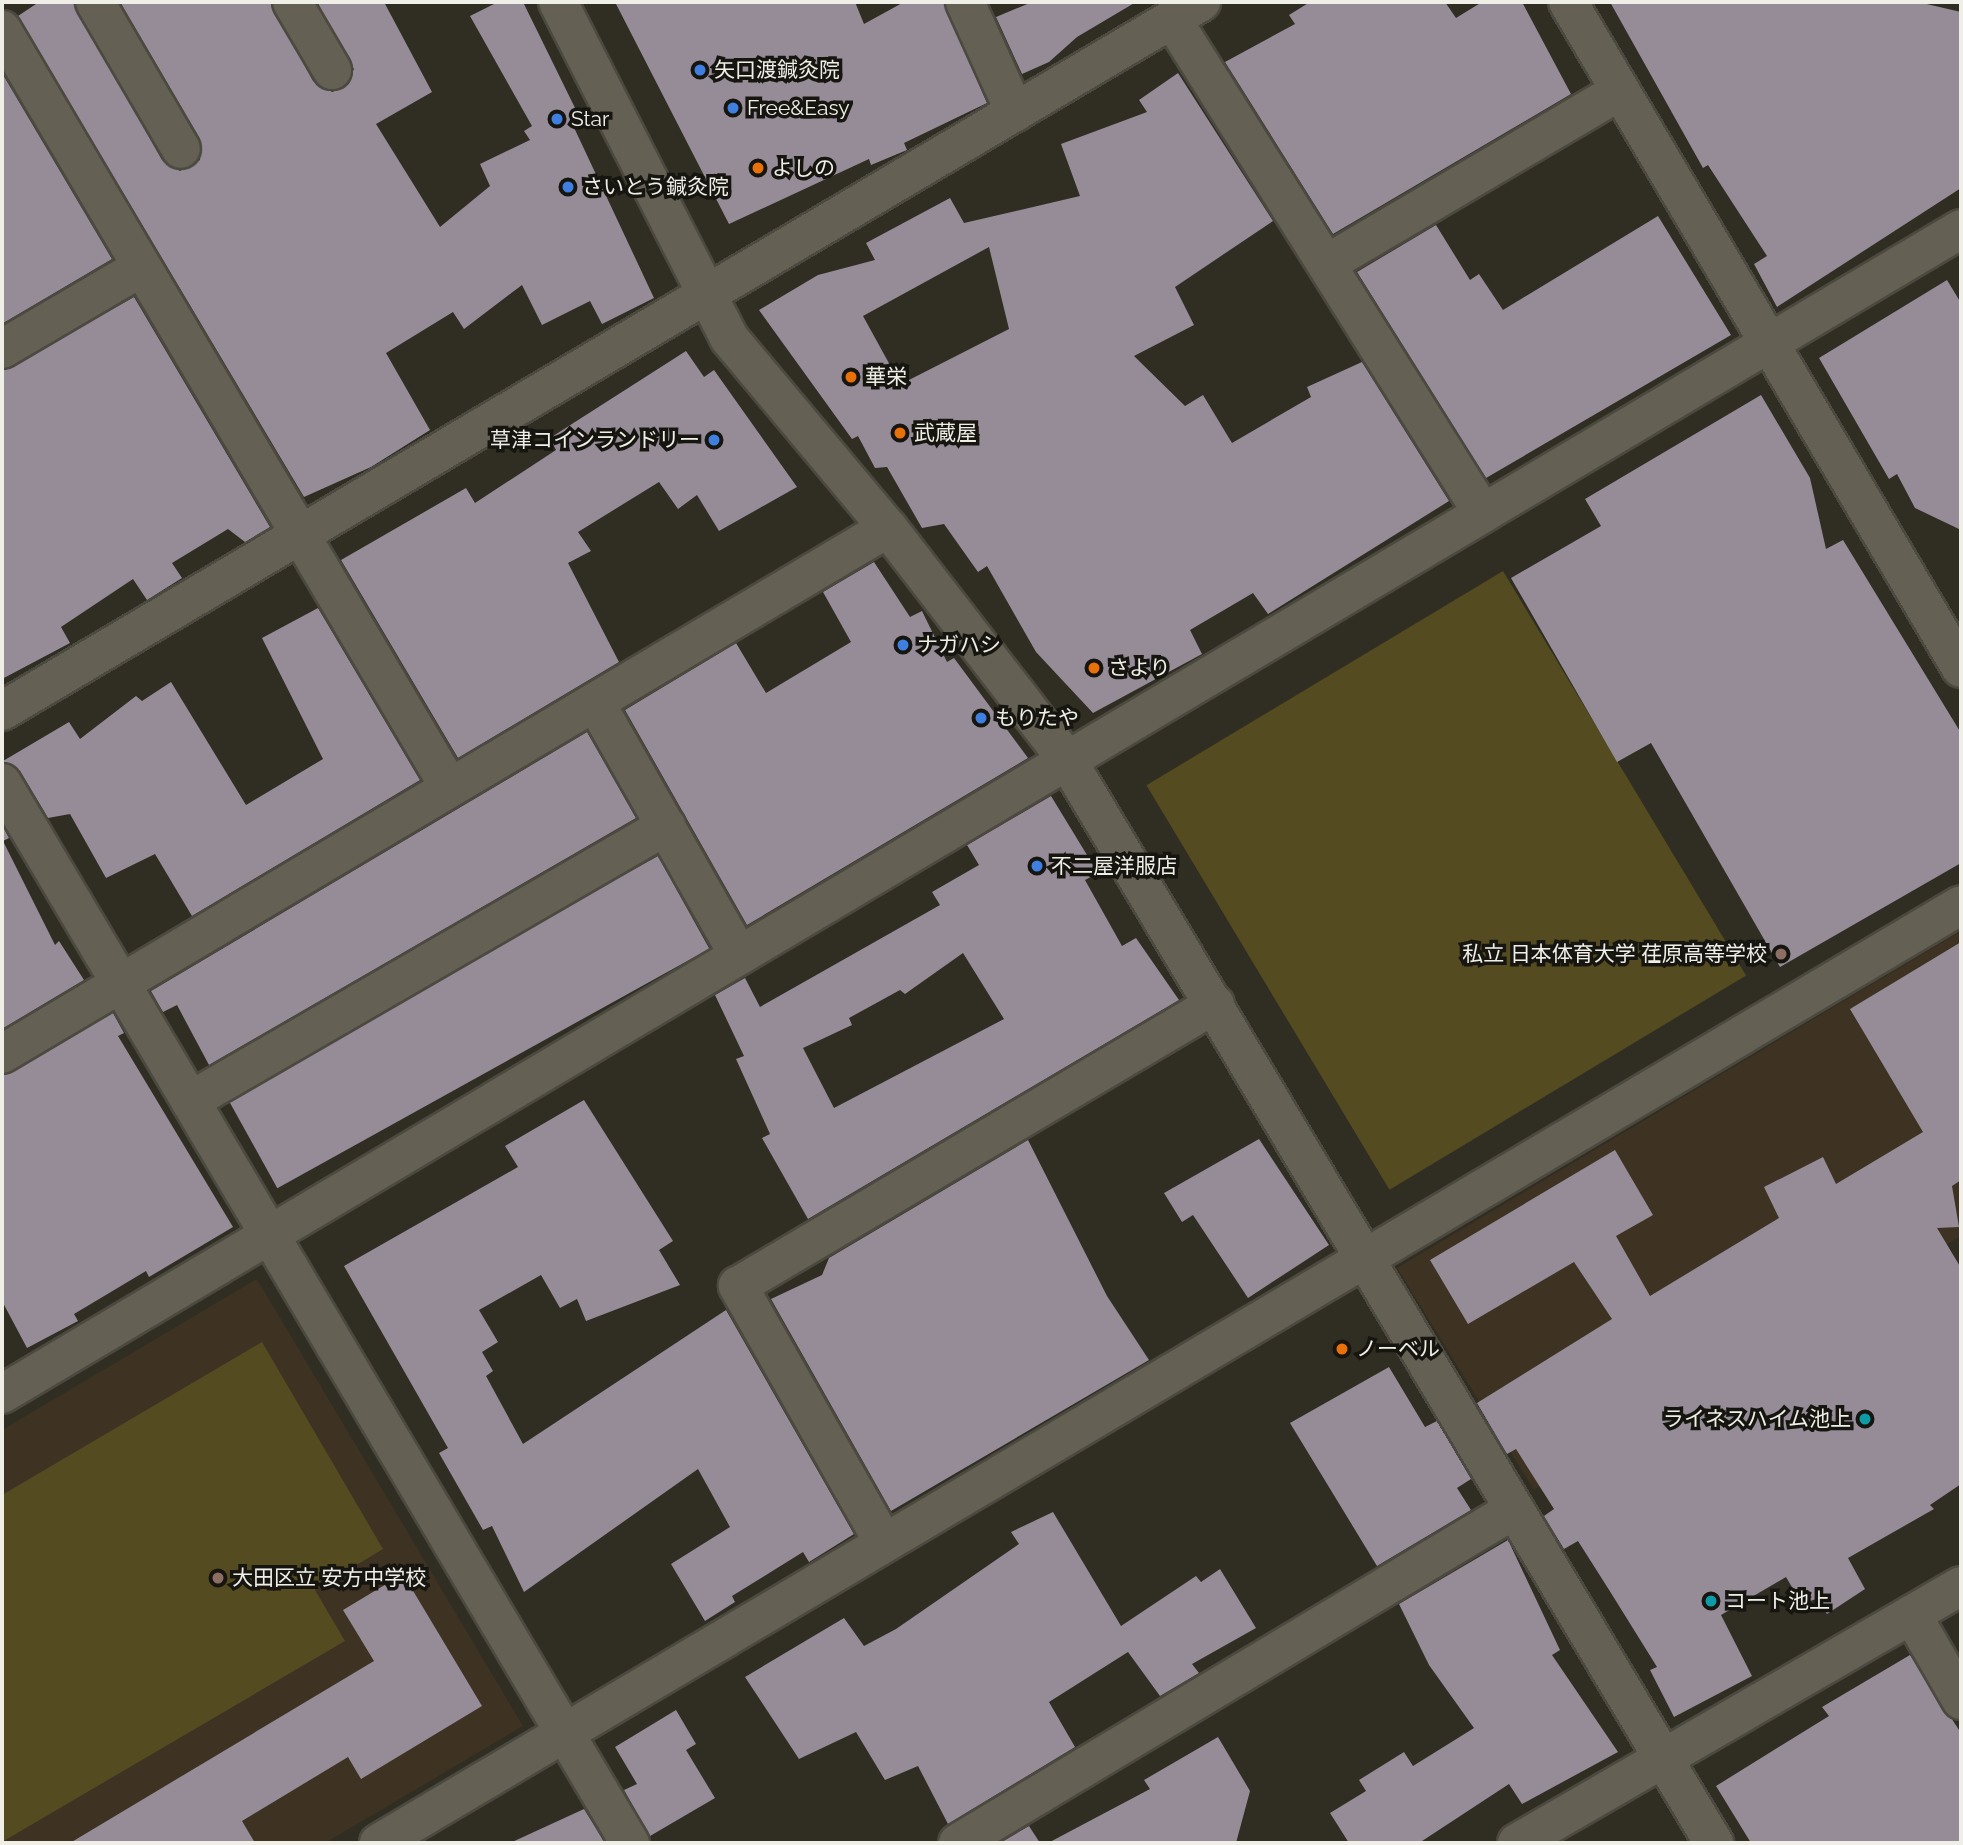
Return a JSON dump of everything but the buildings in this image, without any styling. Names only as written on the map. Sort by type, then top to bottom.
[{"type":"street","points":[[95,2],[181,149]]},
{"type":"street","points":[[292,2],[332,70]]},
{"type":"street","points":[[558,2],[704,295],[729,338],[888,528],[1067,760],[1714,1843]]},
{"type":"street","points":[[965,2],[1015,112]]},
{"type":"street","points":[[1568,2],[1961,668]]},
{"type":"street","points":[[2,710],[1187,10],[1328,263],[1482,512]]},
{"type":"street","points":[[2,30],[450,788]]},
{"type":"street","points":[[1328,263],[1620,91]]},
{"type":"street","points":[[2,1394],[1961,229]]},
{"type":"street","points":[[2,349],[142,267]]},
{"type":"street","points":[[2,1054],[888,528]]},
{"type":"street","points":[[595,702],[739,955]]},
{"type":"street","points":[[2,783],[630,1843]]},
{"type":"street","points":[[190,1101],[666,826]]},
{"type":"street","points":[[379,1843],[1961,905]]},
{"type":"street","points":[[884,1544],[738,1286],[1215,1004]]},
{"type":"street","points":[[958,1843],[1515,1509]]},
{"type":"street","points":[[1517,1843],[1961,1586]]},
{"type":"street","points":[[1912,1615],[1961,1700]]},
{"type":"shaded area","points":[[1503,571],[1746,976],[1390,1190],[1146,785]]},
{"type":"shaded area","points":[[1961,931],[1961,1236],[1534,1490],[1397,1268]]},
{"type":"shaded area","name":"大田区立 安方中学校","points":[[257,1279],[523,1726],[325,1843],[2,1843],[2,1430]]},
{"type":"shaded area","points":[[262,1342],[383,1549],[315,1590],[345,1641],[2,1842],[2,1495]]},
{"type":"place","name":"矢口渡鍼灸院","points":[[700,70]]},
{"type":"place","name":"Free&Easy","points":[[733,108]]},
{"type":"place","name":"Star","points":[[557,119]]},
{"type":"place","name":"よしの","points":[[758,168]]},
{"type":"place","name":"さいとう鍼灸院","points":[[568,187]]},
{"type":"place","name":"華栄","points":[[851,377]]},
{"type":"place","name":"武蔵屋","points":[[900,433]]},
{"type":"place","name":"草津コインランドリー","points":[[714,440]]},
{"type":"place","name":"ナガハシ","points":[[903,645]]},
{"type":"place","name":"さより","points":[[1094,668]]},
{"type":"place","name":"もりたや","points":[[981,718]]},
{"type":"place","name":"不二屋洋服店","points":[[1037,866]]},
{"type":"place","name":"私立 日本体育大学 荏原高等学校","points":[[1781,954]]},
{"type":"place","name":"ノーベル","points":[[1342,1349]]},
{"type":"place","name":"ライネスハイム池上","points":[[1865,1419]]},
{"type":"place","name":"大田区立 安方中学校","points":[[218,1578]]},
{"type":"place","name":"コート池上","points":[[1711,1601]]}]
